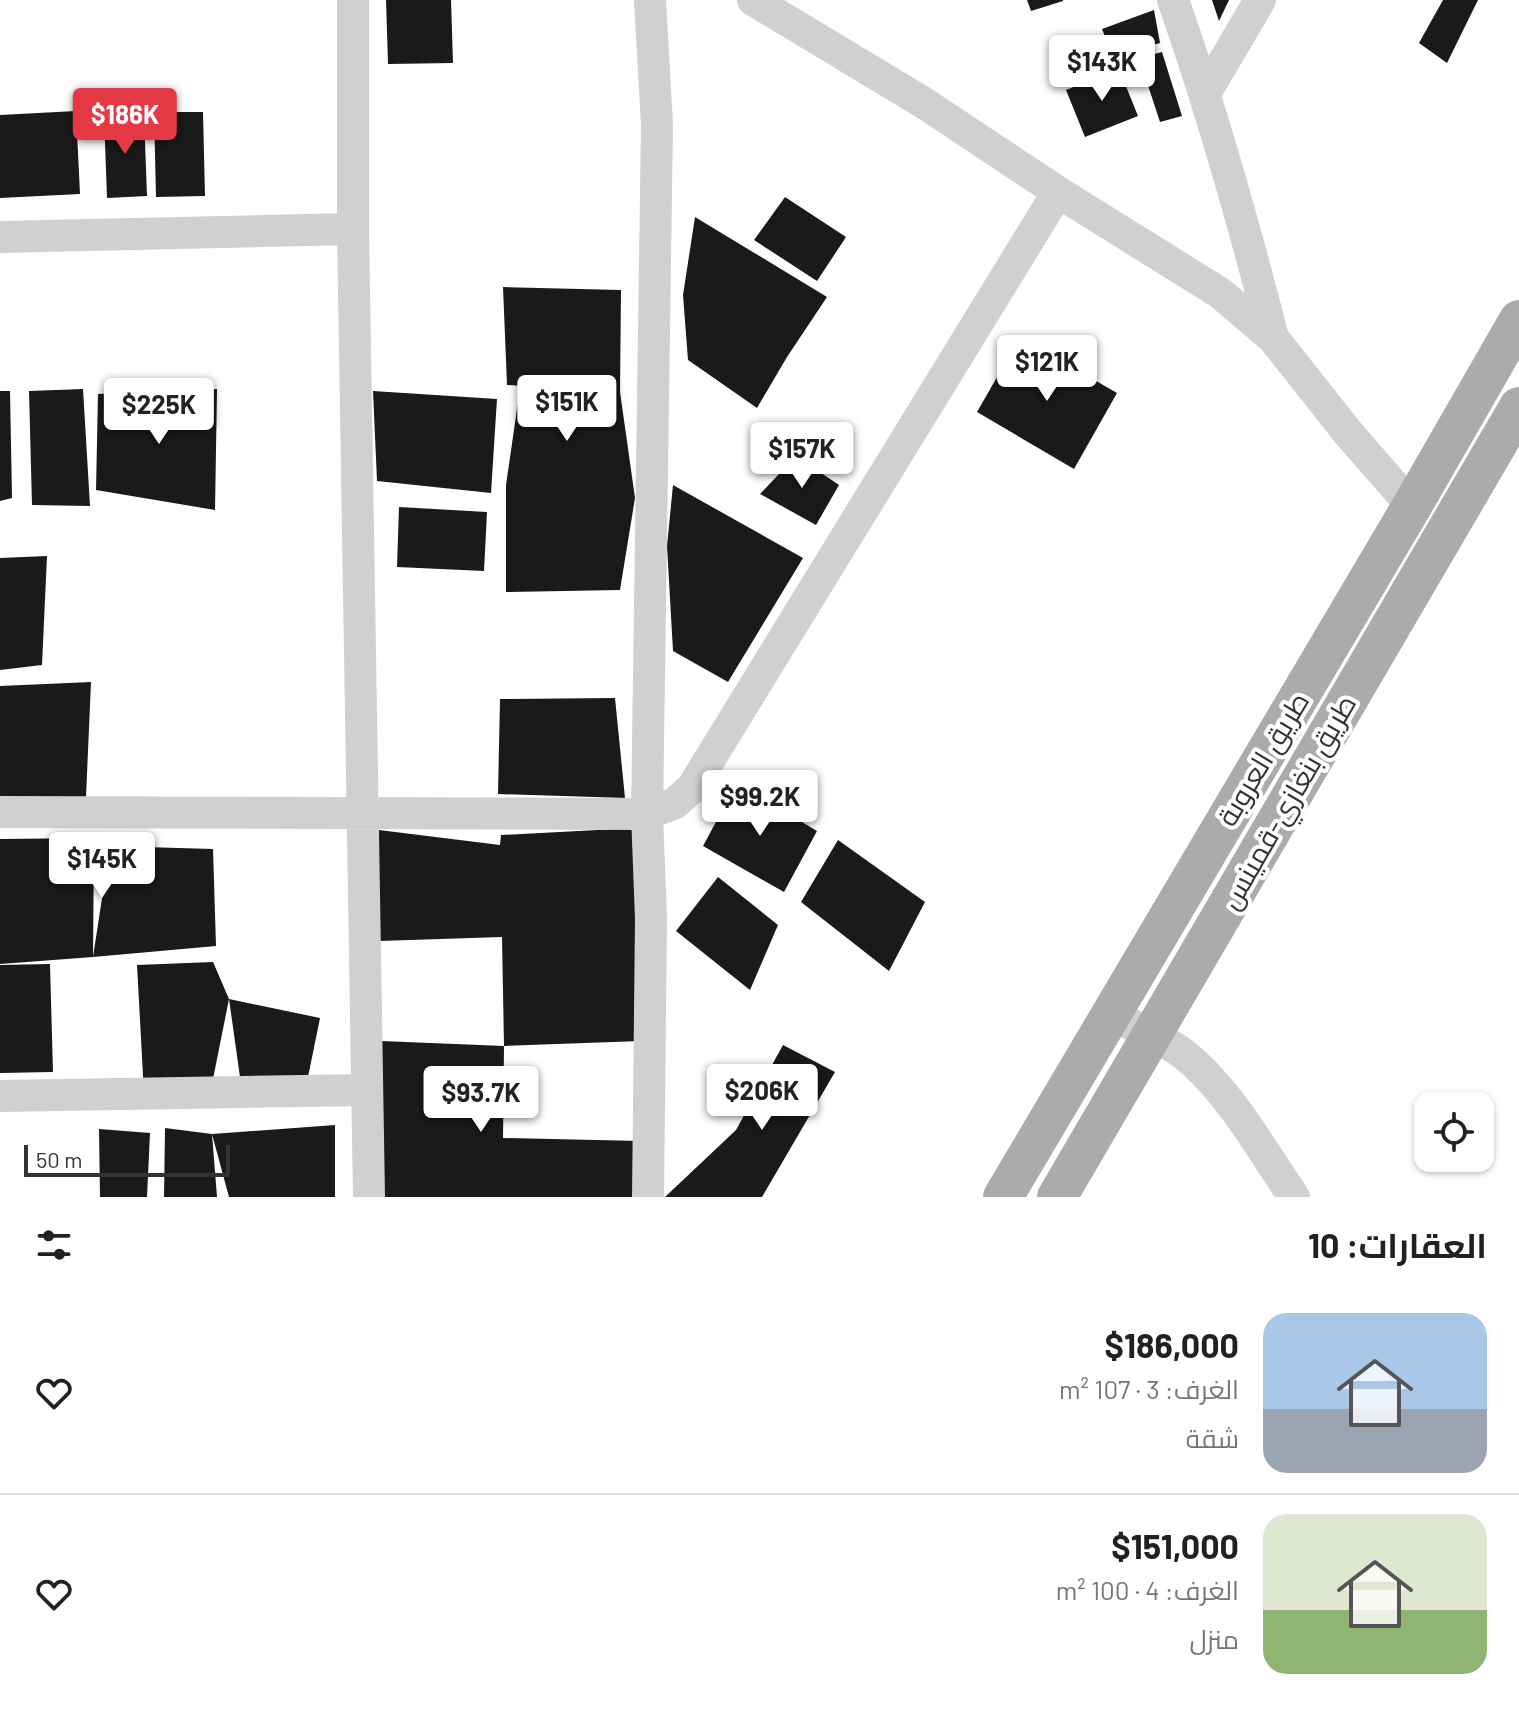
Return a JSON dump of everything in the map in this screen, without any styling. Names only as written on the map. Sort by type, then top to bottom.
[{"type":"main road","name":"طريق العروبة","points":[[1003,1197],[1519,320]]},
{"type":"main road","name":"طريق بنغازي-قمينس","points":[[1057,1197],[1519,407]]},
{"type":"street","points":[[353,0],[353,229],[369,1197]]},
{"type":"street","points":[[648,1197],[651,919],[647,814],[657,124],[650,0]]},
{"type":"street","points":[[753,0],[924,103],[1058,192],[1220,293],[1273,338],[1349,434],[1412,506]]},
{"type":"street","points":[[1173,0],[1206,92],[1242,215],[1273,338]]},
{"type":"street","points":[[1206,92],[1260,0]]},
{"type":"street","points":[[0,812],[647,814],[675,803],[692,788],[1058,192]]},
{"type":"street","points":[[0,237],[353,229]]},
{"type":"street","points":[[1112,1015],[1191,1061],[1211,1080],[1294,1197]]},
{"type":"street","points":[[0,1096],[366,1090]]},
{"type":"building","points":[[386,0],[451,0],[453,63],[388,64]]},
{"type":"building","points":[[1027,0],[1063,0],[1063,1],[1031,11]]},
{"type":"building","points":[[1212,0],[1229,0],[1219,21]]},
{"type":"building","points":[[1443,0],[1478,0],[1447,63],[1419,43]]},
{"type":"building","points":[[1154,10],[1160,43],[1113,57],[1102,29]]},
{"type":"building","points":[[1162,52],[1182,116],[1160,122],[1139,58]]},
{"type":"building","points":[[1119,69],[1138,116],[1085,137],[1066,90]]},
{"type":"building","points":[[76,111],[80,194],[0,198],[0,115]]},
{"type":"building","points":[[154,112],[203,112],[205,196],[156,197]]},
{"type":"building","points":[[144,115],[147,196],[107,198],[104,116]]},
{"type":"building","points":[[785,197],[846,237],[817,281],[754,240]]},
{"type":"building","points":[[695,217],[827,297],[757,408],[688,360],[683,295]]},
{"type":"building","points":[[503,287],[621,290],[620,392],[635,498],[620,590],[506,592],[506,485],[519,395],[616,392],[507,385]]},
{"type":"building","points":[[1020,337],[1117,393],[1074,469],[977,412]]},
{"type":"building","points":[[83,389],[90,506],[32,505],[29,391]]},
{"type":"building","points":[[217,389],[215,510],[96,490],[98,394]]},
{"type":"building","points":[[0,391],[10,391],[12,498],[0,501]]},
{"type":"building","points":[[373,391],[497,399],[491,493],[377,481]]},
{"type":"building","points":[[796,456],[839,485],[816,525],[760,494]]},
{"type":"building","points":[[673,485],[803,558],[728,682],[673,651],[667,546]]},
{"type":"building","points":[[399,507],[487,512],[484,571],[397,567]]},
{"type":"building","points":[[47,556],[42,665],[0,670],[0,558]]},
{"type":"building","points":[[91,682],[86,797],[0,797],[0,686]]},
{"type":"building","points":[[615,698],[625,798],[498,794],[500,699]]},
{"type":"building","points":[[737,783],[817,831],[784,892],[703,846]]},
{"type":"building","points":[[635,828],[641,1041],[504,1046],[502,937],[379,941],[379,830],[500,845],[501,835]]},
{"type":"building","points":[[94,838],[93,957],[0,964],[0,839]]},
{"type":"building","points":[[838,840],[925,902],[889,971],[801,902]]},
{"type":"building","points":[[110,846],[213,849],[216,946],[93,957]]},
{"type":"building","points":[[718,877],[778,925],[750,990],[676,931]]},
{"type":"building","points":[[213,962],[229,999],[213,1079],[144,1094],[137,965]]},
{"type":"building","points":[[50,964],[53,1072],[0,1073],[0,965]]},
{"type":"building","points":[[229,999],[320,1018],[308,1077],[240,1077]]},
{"type":"building","points":[[381,1041],[504,1046],[503,1138],[641,1141],[639,1197],[384,1197]]},
{"type":"building","points":[[783,1045],[835,1072],[762,1197],[665,1197],[736,1130]]},
{"type":"building","points":[[335,1125],[335,1197],[229,1197],[212,1134]]},
{"type":"building","points":[[165,1128],[212,1134],[217,1197],[164,1197]]},
{"type":"building","points":[[99,1129],[150,1133],[147,1197],[100,1197]]}]
